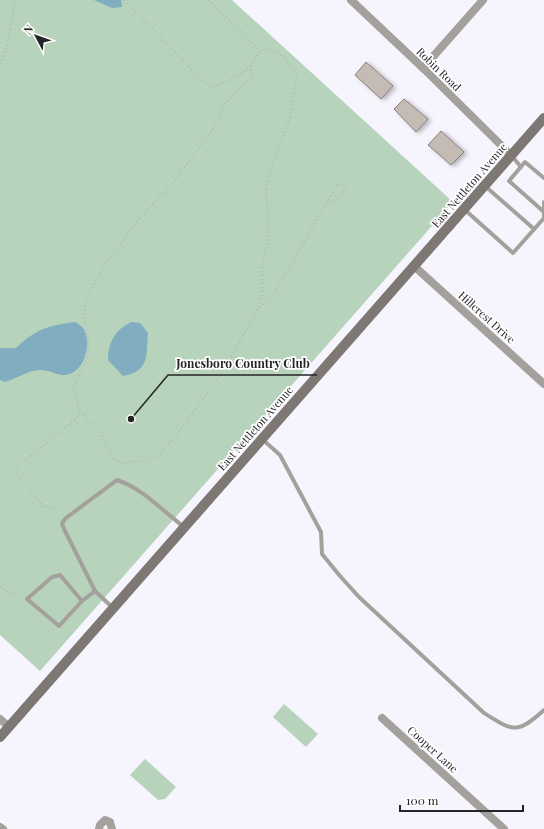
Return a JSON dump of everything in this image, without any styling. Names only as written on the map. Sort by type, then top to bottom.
[{"type":"main road","name":"East Nettleton Avenue","points":[[0,737],[543,120]]},
{"type":"street","name":"Robin Road","points":[[351,0],[423,68],[511,155]]},
{"type":"street","points":[[423,68],[483,0]]},
{"type":"street","name":"Hillcrest Drive","points":[[414,266],[544,384]]},
{"type":"street","name":"Cooper Lane","points":[[382,718],[504,829]]},
{"type":"street","points":[[0,719],[9,727]]},
{"type":"street","points":[[99,829],[100,825],[105,820],[110,822],[112,829]]},
{"type":"lane","points":[[511,155],[521,167]]},
{"type":"lane","points":[[544,178],[525,162],[509,181],[544,212]]},
{"type":"lane","points":[[484,186],[534,229]]},
{"type":"lane","points":[[464,209],[513,253],[544,218],[544,202]]},
{"type":"lane","points":[[262,439],[280,455],[321,532],[322,554],[359,597],[484,713],[504,726],[519,729],[528,724],[544,710]]},
{"type":"lane","points":[[113,609],[95,591],[62,523],[66,518],[117,480],[127,483],[137,490],[184,527]]},
{"type":"lane","points":[[82,601],[60,576],[52,577],[27,599],[59,626],[82,601],[95,591]]},
{"type":"path","points":[[0,68],[7,46],[15,0]]},
{"type":"path","points":[[124,0],[206,85],[213,88],[228,81],[251,65],[258,53],[265,50],[276,51],[287,60],[297,73],[289,122],[272,161],[266,187],[269,235],[262,266],[262,296],[256,312],[222,372],[179,432],[159,455],[143,461],[123,463],[113,459],[106,446],[102,433],[80,411],[73,389],[88,355],[88,338],[84,315],[86,298],[105,265],[139,219],[173,183],[210,133],[225,104],[252,76],[251,65]]},
{"type":"path","points":[[209,0],[261,52]]},
{"type":"path","points":[[256,312],[273,295],[337,185],[342,183],[346,186],[343,193],[335,201],[327,203]]},
{"type":"path","points":[[56,508],[43,506],[16,473],[16,468],[77,418],[80,411]]},
{"type":"path","points":[[0,586],[6,591],[27,599]]},
{"type":"green space","points":[[0,0],[232,0],[453,202],[40,671],[0,635]]},
{"type":"green space","points":[[284,704],[318,734],[306,747],[273,717]]},
{"type":"green space","points":[[145,759],[176,787],[165,799],[158,800],[130,775]]},
{"type":"water","points":[[94,0],[121,0],[122,7],[112,8]]},
{"type":"water","points":[[76,322],[86,333],[87,347],[84,360],[76,371],[63,375],[44,370],[36,370],[5,382],[0,380],[0,348],[16,348],[30,336],[43,329]]},
{"type":"water","points":[[131,322],[140,323],[148,333],[146,355],[145,361],[138,370],[132,374],[123,376],[108,360],[108,354],[114,337],[125,325]]},
{"type":"building","points":[[366,62],[393,86],[381,99],[355,75]]},
{"type":"building","points":[[404,99],[428,119],[416,132],[394,109]]},
{"type":"building","points":[[441,131],[464,152],[451,165],[428,145]]},
{"type":"place","name":"Jonesboro Country Club","points":[[131,419]]}]
